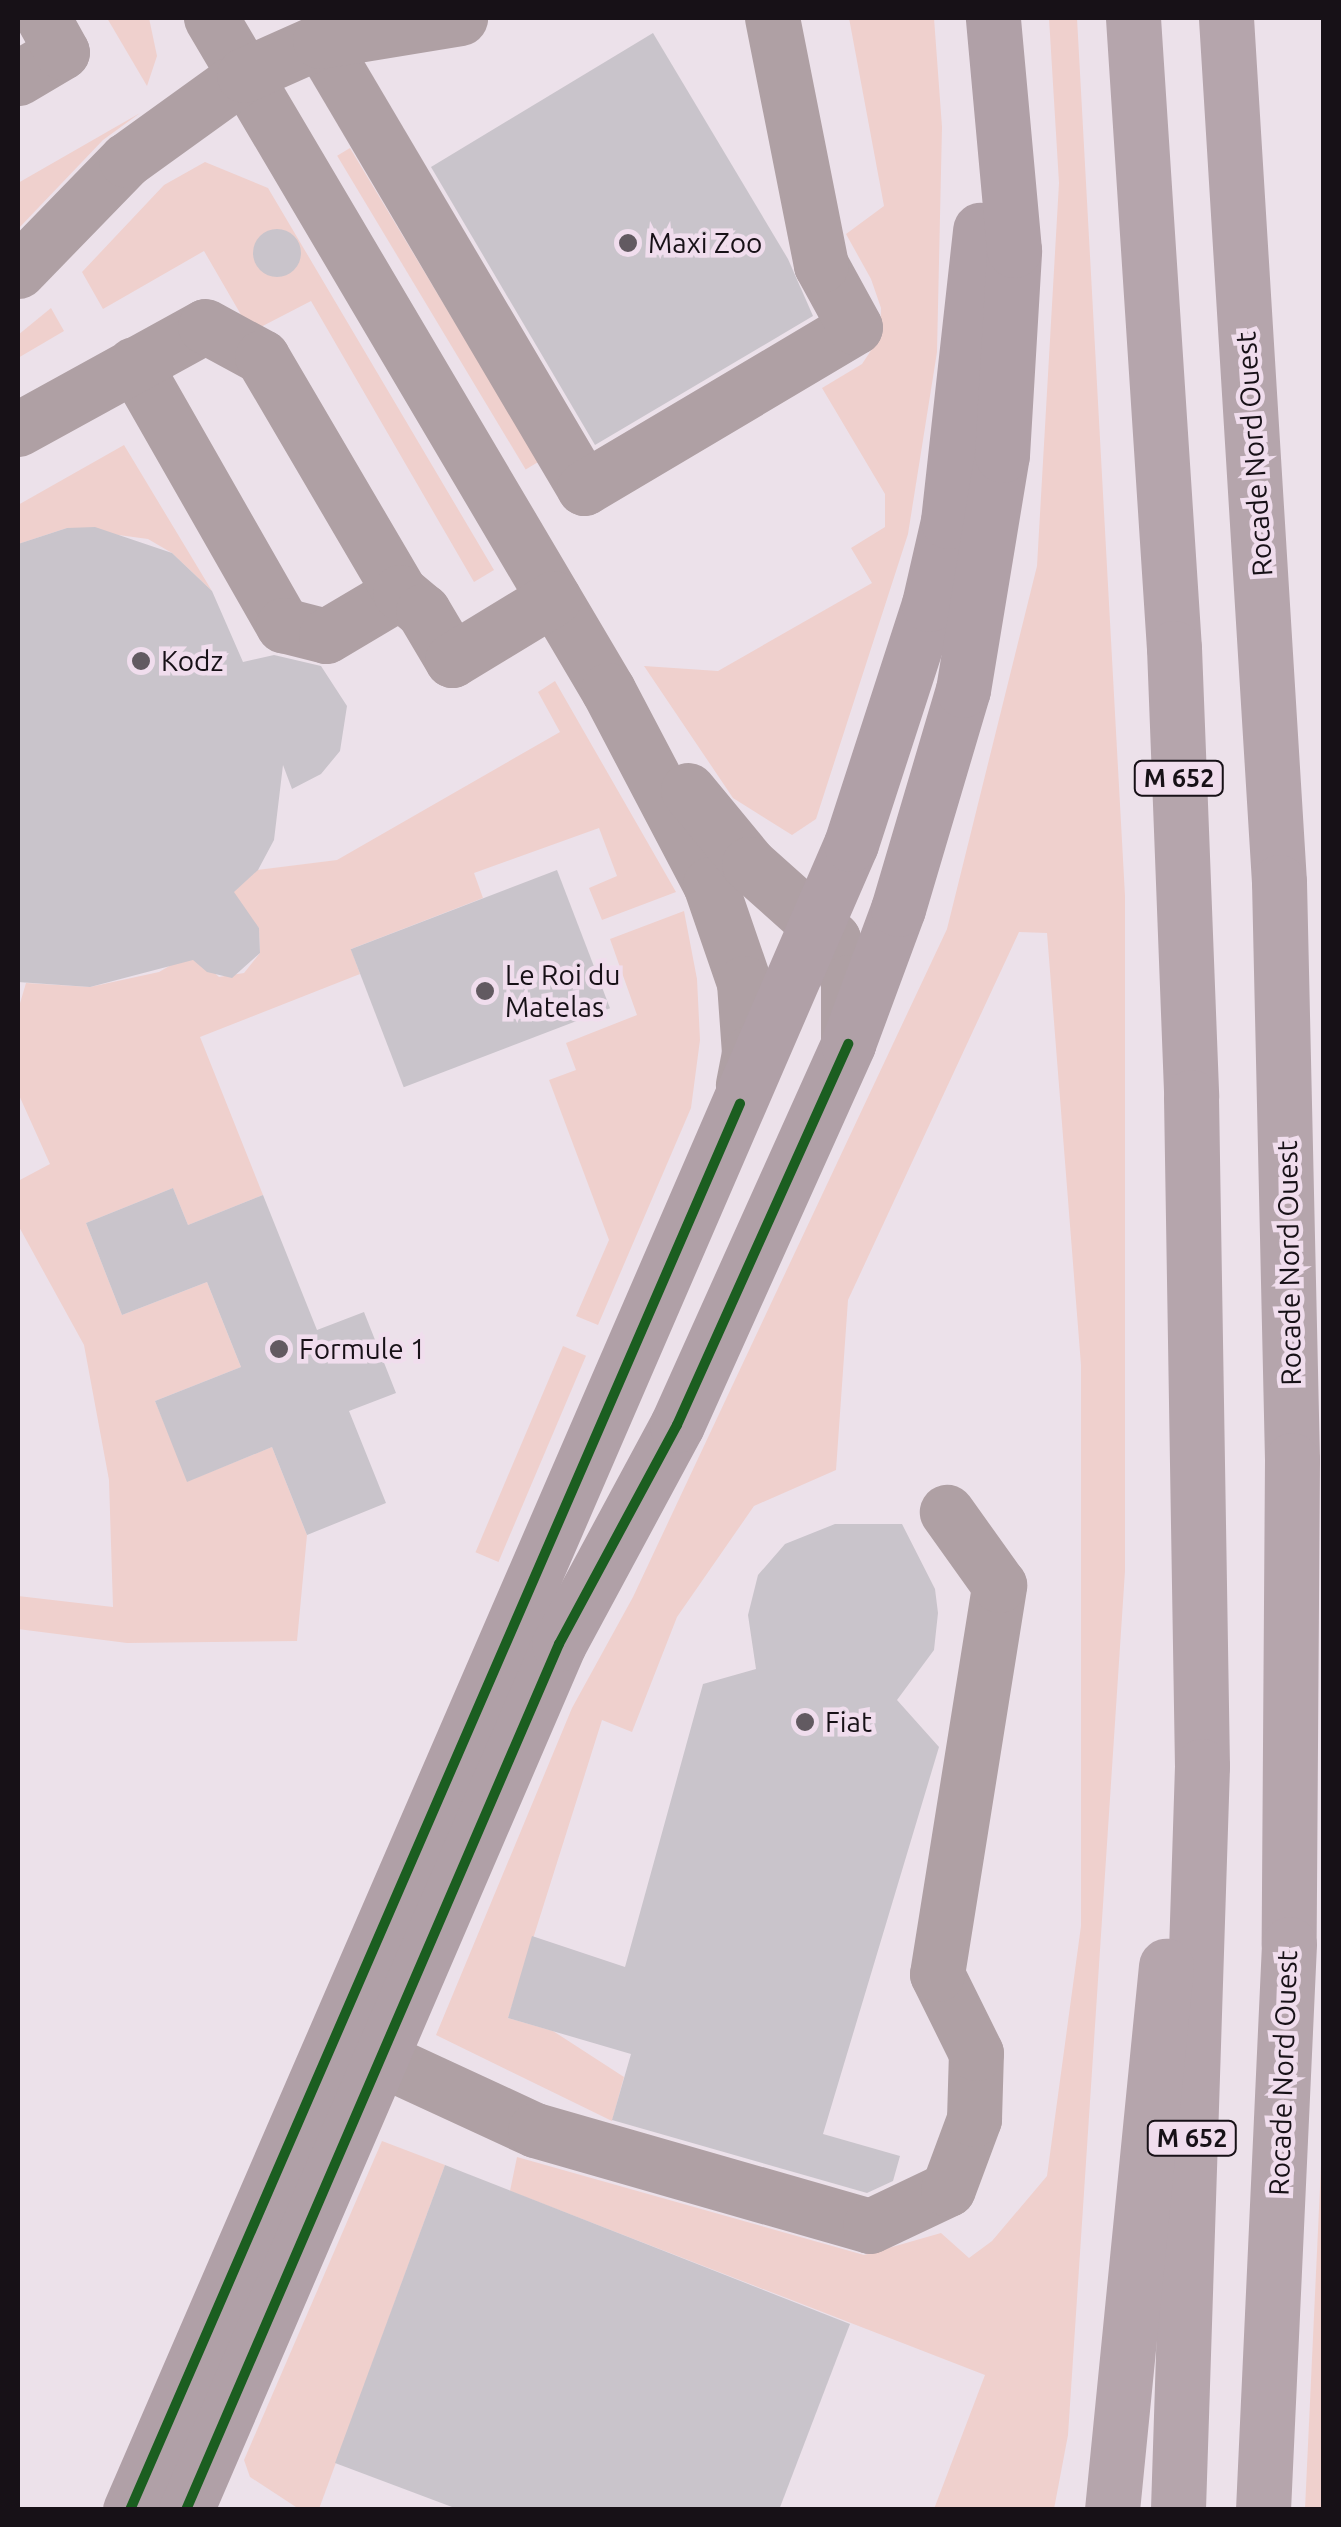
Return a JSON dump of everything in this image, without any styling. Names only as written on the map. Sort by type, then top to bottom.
[{"type":"highway","name":"M 652","points":[[1133,18],[1174,648],[1191,1096],[1202,1766],[1178,2510]]},
{"type":"highway","name":"Rocade Nord Ouest","points":[[1226,18],[1278,863],[1292,1460],[1289,1944],[1264,2510]]},
{"type":"highway","points":[[1292,1460],[1324,1608]]},
{"type":"highway","points":[[1112,2510],[1159,2014],[1202,1766]]},
{"type":"main road","points":[[130,2510],[818,921],[899,704],[948,521],[980,241],[990,18]]},
{"type":"main road","points":[[186,2510],[559,1644],[677,1425],[848,1044],[930,806],[962,690],[989,550],[1007,395],[1014,250],[990,18]]},
{"type":"street","points":[[230,36],[320,41],[460,18]]},
{"type":"street","points":[[320,41],[584,488],[855,326],[821,266],[772,18]]},
{"type":"street","points":[[18,270],[230,36]]},
{"type":"street","points":[[230,36],[608,690],[710,884],[738,956],[749,1035],[740,1104]]},
{"type":"street","points":[[18,429],[204,326],[262,357],[400,592],[423,610],[452,660],[554,598]]},
{"type":"street","points":[[134,364],[283,626],[326,636],[400,592]]},
{"type":"street","points":[[608,690],[729,842],[818,921],[840,952],[848,982],[848,1044]]},
{"type":"street","points":[[379,2058],[535,2130],[870,2226],[948,2189],[974,2118],[976,2053],[937,1974],[1000,1585],[947,1512]]},
{"type":"shaded area","points":[[107,18],[149,18],[157,56],[147,86]]},
{"type":"shaded area","points":[[849,18],[934,18],[942,127],[937,352],[908,534],[816,819],[792,835],[733,798],[644,666],[718,671],[872,583],[851,548],[885,527],[885,494],[822,388],[862,364],[880,337],[881,308],[871,279],[846,234],[884,206]]},
{"type":"shaded area","points":[[1049,18],[1077,18],[1125,896],[1125,1571],[1068,2435],[1054,2509],[934,2509],[985,2375],[510,2191],[517,2157],[864,2255],[941,2233],[969,2258],[992,2241],[1047,2176],[1081,1926],[1081,1365],[1047,933],[1019,932],[848,1300],[836,1470],[754,1506],[677,1617],[632,1732],[602,1720],[508,2018],[553,2031],[624,2077],[612,2121],[436,2035],[572,1708],[633,1597],[947,929],[1037,566],[1059,183]]},
{"type":"shaded area","points":[[140,113],[103,140],[18,229],[18,183]]},
{"type":"shaded area","points":[[350,148],[539,462],[526,469],[337,156]]},
{"type":"shaded area","points":[[205,162],[268,188],[494,570],[474,582],[311,301],[251,332],[204,251],[103,309],[82,272],[164,185]]},
{"type":"shaded area","points":[[51,308],[64,331],[18,358],[18,335]]},
{"type":"shaded area","points":[[124,445],[212,591],[172,553],[148,539],[67,528],[18,544],[18,505]]},
{"type":"shaded area","points":[[555,681],[676,892],[602,920],[589,888],[617,876],[599,828],[474,873],[483,898],[351,949],[360,974],[200,1037],[263,1195],[188,1225],[173,1188],[86,1223],[122,1315],[207,1282],[241,1367],[155,1401],[188,1481],[272,1447],[307,1535],[297,1641],[127,1643],[18,1629],[18,1596],[113,1607],[109,1480],[84,1345],[18,1225],[18,1181],[50,1164],[18,1093],[18,1010],[26,983],[90,987],[159,972],[192,953],[219,977],[244,973],[260,953],[259,928],[242,910],[216,908],[257,870],[337,860],[560,732],[538,692]]},
{"type":"shaded area","points":[[684,911],[697,979],[700,1040],[691,1108],[598,1325],[576,1316],[609,1240],[549,1080],[576,1070],[566,1043],[637,1015],[610,939]]},
{"type":"shaded area","points":[[563,1346],[586,1356],[498,1562],[475,1552]]},
{"type":"shaded area","points":[[1323,2123],[1324,2509],[1305,2510],[1305,2509]]},
{"type":"shaded area","points":[[382,2141],[445,2165],[319,2509],[299,2509],[250,2477],[244,2460]]},
{"type":"building","points":[[653,33],[788,259],[813,316],[595,445],[431,167]]},
{"type":"building","points":[[277,229],[294,236],[301,253],[294,270],[277,277],[260,270],[253,253],[260,236]]},
{"type":"building","points":[[95,527],[172,553],[212,591],[243,662],[274,655],[321,666],[347,706],[340,751],[321,774],[292,789],[283,765],[274,840],[258,870],[234,892],[259,928],[260,953],[232,978],[207,972],[193,960],[90,987],[18,982],[18,544],[67,528]]},
{"type":"building","name":"Le Roi du Matelas","points":[[557,870],[610,1008],[404,1087],[351,949]]},
{"type":"building","name":"Formule 1","points":[[173,1188],[188,1225],[263,1195],[317,1330],[364,1312],[396,1393],[349,1411],[386,1503],[307,1535],[272,1447],[187,1482],[155,1401],[241,1367],[207,1282],[122,1315],[86,1223]]},
{"type":"building","points":[[835,1524],[902,1524],[935,1589],[938,1613],[934,1650],[897,1700],[939,1747],[823,2134],[900,2156],[893,2181],[867,2193],[612,2120],[631,2054],[508,2018],[532,1936],[625,1967],[703,1684],[756,1669],[748,1615],[758,1575],[785,1544]]},
{"type":"building","points":[[445,2165],[850,2324],[779,2510],[460,2510],[335,2463]]},
{"type":"cycle path","points":[[186,2510],[559,1644],[677,1425],[848,1044]]},
{"type":"cycle path","points":[[130,2510],[740,1104]]},
{"type":"place","name":"Maxi Zoo","points":[[628,243]]},
{"type":"place","name":"Kodz","points":[[141,661]]},
{"type":"place","name":"Le Roi du Matelas","points":[[485,991]]},
{"type":"place","name":"Formule 1","points":[[279,1349]]},
{"type":"place","name":"Fiat","points":[[805,1722]]}]
